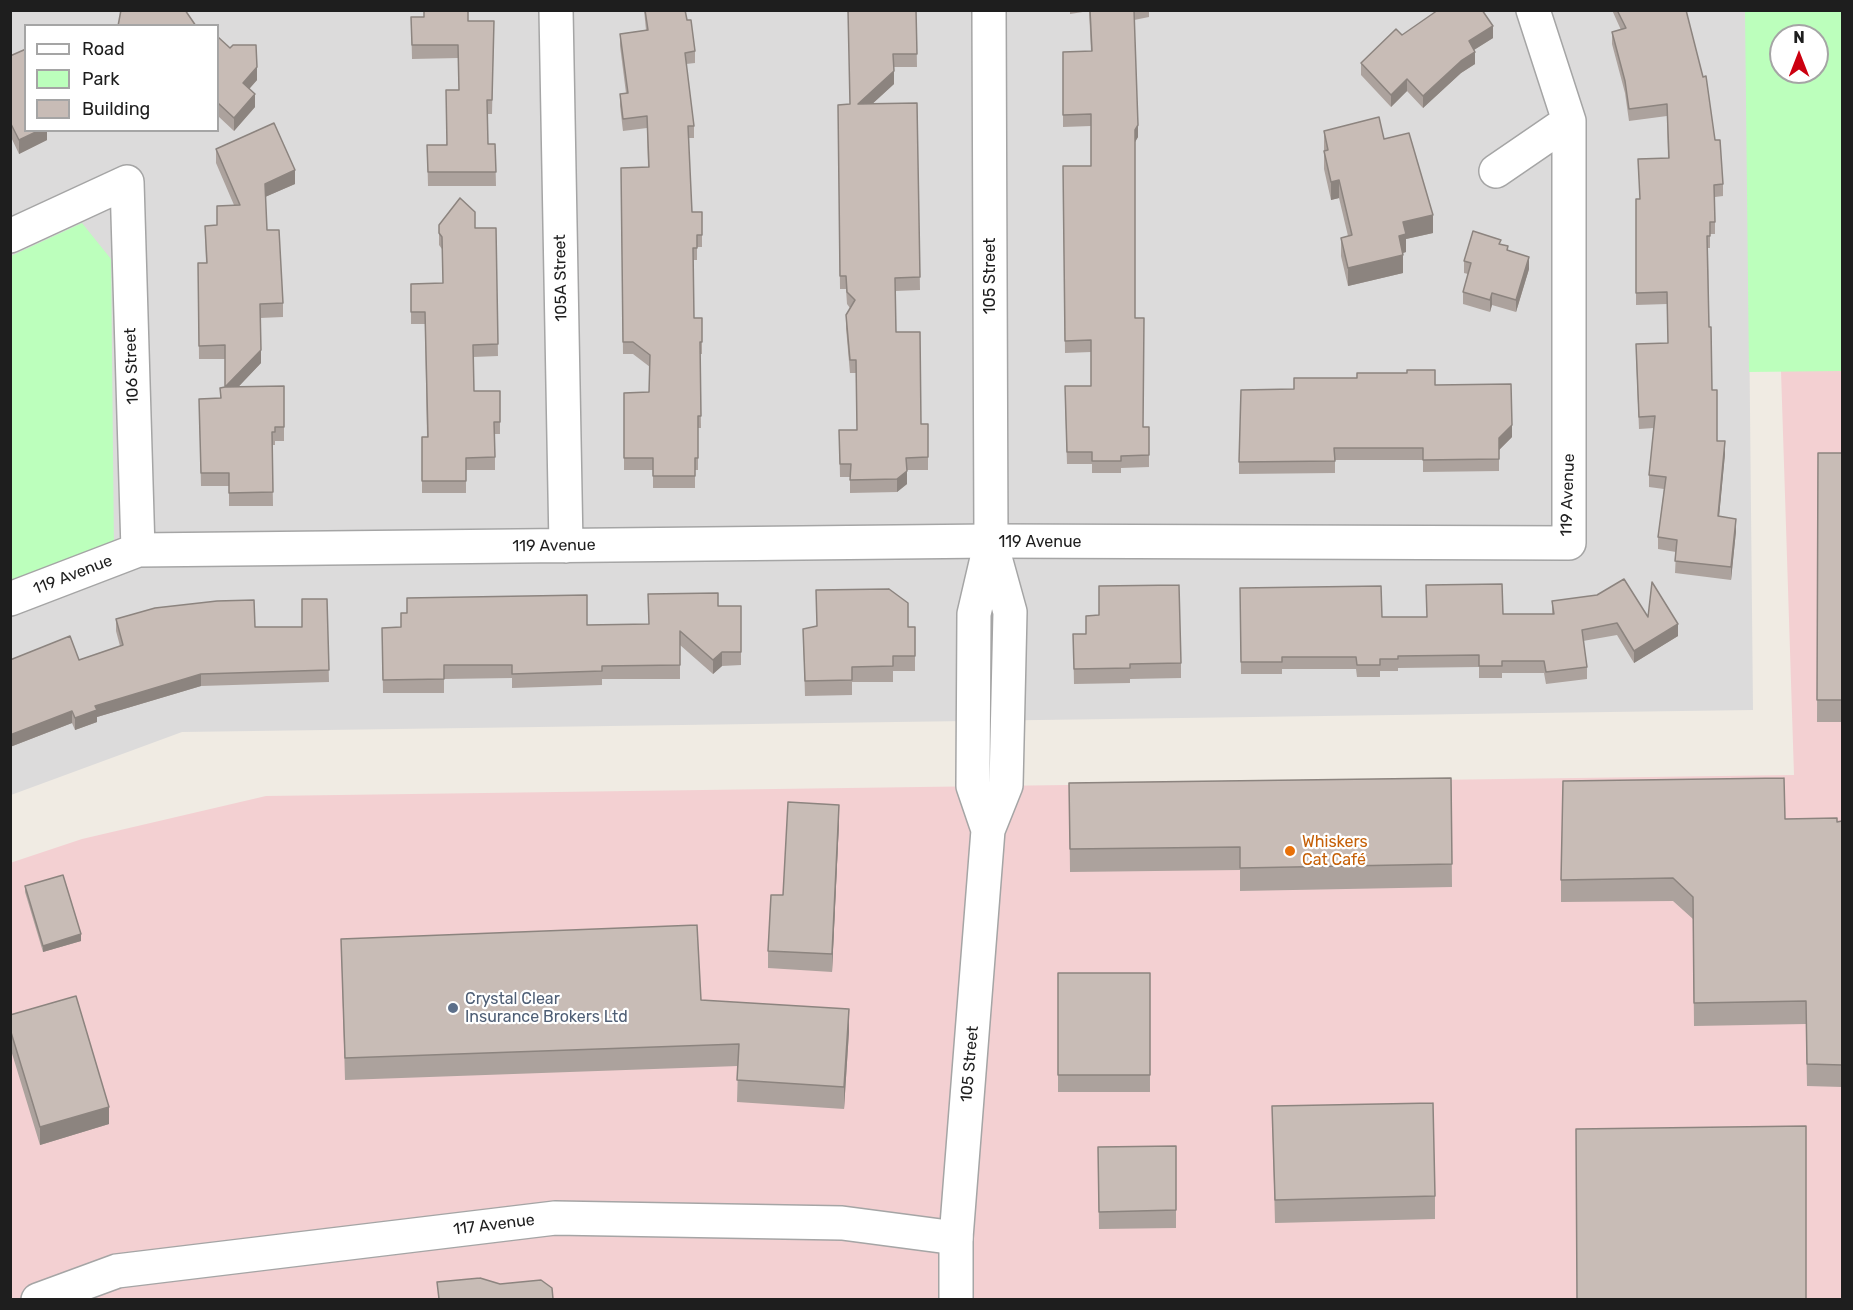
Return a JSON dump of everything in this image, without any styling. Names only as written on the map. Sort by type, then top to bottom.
[{"type":"street","name":"105A Street","points":[[556,10],[566,546]]},
{"type":"street","name":"105 Street","points":[[956,1299],[956,1238],[988,830],[1006,784],[1010,612],[991,542],[989,10]]},
{"type":"street","points":[[1496,171],[1569,121],[1533,10]]},
{"type":"street","name":"119 Avenue","points":[[10,599],[138,550],[991,542],[1569,543],[1569,121]]},
{"type":"street","name":"106 Street","points":[[10,236],[127,182],[138,550]]},
{"type":"street","name":"117 Avenue","points":[[38,1299],[117,1271],[555,1218],[842,1223],[956,1238]]},
{"type":"shaded area","points":[[11,11],[1746,11],[1753,710],[182,732],[11,795]]},
{"type":"shaded area","points":[[1781,371],[1842,371],[1842,1299],[11,1299],[10,863],[82,839],[266,796],[1794,775]]},
{"type":"green space","points":[[1745,11],[1842,11],[1842,371],[1749,372]]},
{"type":"green space","points":[[82,223],[111,259],[114,550],[11,589],[11,256]]},
{"type":"building","points":[[121,10],[185,10],[195,24],[118,24]]},
{"type":"building","points":[[424,10],[468,10],[468,21],[494,21],[492,100],[487,100],[488,144],[495,144],[496,172],[428,172],[427,145],[447,145],[446,90],[459,90],[458,45],[412,45],[411,17],[424,17]]},
{"type":"building","points":[[645,10],[685,10],[687,20],[691,20],[695,51],[685,53],[694,126],[688,126],[692,212],[702,212],[702,235],[697,235],[697,248],[693,248],[694,318],[702,318],[701,416],[698,416],[698,458],[695,458],[695,476],[653,476],[653,458],[624,458],[624,393],[649,392],[650,355],[633,342],[623,342],[621,168],[649,167],[647,116],[623,119],[620,94],[628,93],[620,34],[648,30]]},
{"type":"building","points":[[848,10],[916,10],[917,54],[893,54],[894,71],[858,104],[917,103],[920,277],[895,278],[896,332],[920,332],[921,424],[928,424],[928,457],[906,458],[907,471],[897,479],[850,480],[851,464],[840,464],[839,430],[857,430],[856,360],[850,360],[846,315],[855,300],[847,292],[846,276],[840,276],[838,105],[850,104]]},
{"type":"building","points":[[1090,10],[1134,10],[1138,125],[1135,130],[1135,318],[1144,318],[1143,427],[1149,427],[1149,455],[1121,456],[1121,461],[1092,461],[1092,452],[1067,452],[1065,386],[1091,386],[1091,340],[1065,341],[1063,166],[1091,166],[1091,114],[1063,115],[1063,52],[1092,51]]},
{"type":"building","points":[[1438,10],[1482,10],[1493,26],[1469,41],[1475,52],[1461,61],[1423,96],[1407,79],[1391,95],[1361,63],[1396,29],[1402,35]]},
{"type":"building","points":[[1617,10],[1686,10],[1703,77],[1706,76],[1715,140],[1720,140],[1723,184],[1714,185],[1715,222],[1710,222],[1710,236],[1707,236],[1709,327],[1711,327],[1712,390],[1717,390],[1717,441],[1725,441],[1718,516],[1736,519],[1731,567],[1675,561],[1677,540],[1658,537],[1666,477],[1649,475],[1655,416],[1639,417],[1636,344],[1668,343],[1667,292],[1636,293],[1636,199],[1640,199],[1638,159],[1669,158],[1667,104],[1629,109],[1625,81],[1612,32],[1626,28]]},
{"type":"building","points":[[219,38],[230,48],[233,45],[256,45],[257,67],[243,83],[255,94],[234,118],[219,104]]},
{"type":"building","points":[[24,50],[24,132],[36,132],[19,140],[10,122],[10,56]]},
{"type":"building","points":[[1379,117],[1384,139],[1409,133],[1433,215],[1403,222],[1406,234],[1399,236],[1403,255],[1348,268],[1341,238],[1352,235],[1339,180],[1331,182],[1324,151],[1328,150],[1324,131]]},
{"type":"building","points":[[274,123],[295,170],[265,184],[267,230],[279,230],[283,303],[260,304],[261,350],[225,387],[225,345],[199,346],[198,263],[207,263],[205,226],[217,225],[217,206],[240,205],[216,149]]},
{"type":"building","points":[[460,198],[475,212],[475,228],[496,228],[498,344],[473,345],[474,391],[500,391],[500,422],[494,422],[495,457],[466,458],[466,481],[422,481],[422,437],[428,437],[425,312],[411,312],[411,284],[443,283],[442,237],[439,233],[439,225]]},
{"type":"building","points":[[1473,231],[1501,240],[1499,244],[1508,246],[1507,250],[1529,257],[1516,300],[1492,293],[1490,300],[1463,292],[1471,263],[1464,261]]},
{"type":"building","points":[[1407,370],[1435,370],[1435,385],[1511,384],[1512,425],[1499,438],[1499,459],[1423,460],[1423,448],[1334,448],[1335,461],[1239,462],[1241,390],[1294,389],[1294,378],[1357,378],[1357,373],[1407,373]]},
{"type":"building","points":[[284,386],[284,427],[275,427],[275,432],[272,432],[273,492],[229,493],[229,473],[201,473],[199,399],[221,398],[220,388]]},
{"type":"building","points":[[1818,453],[1842,453],[1842,700],[1817,700]]},
{"type":"building","points":[[1624,579],[1648,617],[1652,582],[1678,624],[1634,651],[1617,623],[1582,630],[1587,667],[1546,672],[1544,661],[1502,661],[1502,666],[1479,666],[1479,655],[1398,656],[1398,659],[1380,659],[1380,665],[1357,665],[1356,657],[1282,657],[1282,662],[1241,662],[1240,588],[1381,586],[1382,617],[1427,617],[1426,585],[1502,584],[1503,614],[1554,614],[1552,601],[1597,595]]},
{"type":"building","points":[[1179,585],[1181,663],[1130,664],[1130,668],[1074,669],[1073,634],[1086,634],[1086,616],[1099,615],[1099,586]]},
{"type":"building","points":[[889,589],[908,603],[908,627],[915,627],[915,656],[893,656],[893,666],[852,667],[852,680],[805,681],[803,629],[817,626],[816,590]]},
{"type":"building","points":[[718,593],[718,606],[741,606],[741,652],[722,652],[713,660],[680,631],[680,665],[602,666],[602,671],[512,674],[512,665],[444,665],[444,679],[383,680],[382,628],[401,627],[401,613],[407,613],[407,598],[587,595],[587,625],[649,624],[648,594]]},
{"type":"building","points":[[302,599],[327,599],[329,670],[201,674],[95,706],[97,710],[75,718],[72,711],[10,735],[10,660],[70,636],[79,660],[123,645],[116,619],[155,608],[217,601],[254,600],[255,627],[302,627]]},
{"type":"building","points":[[1451,778],[1452,864],[1240,868],[1240,847],[1070,849],[1069,783]]},
{"type":"building","points":[[1784,778],[1785,819],[1837,818],[1837,822],[1842,821],[1842,1065],[1807,1064],[1806,1001],[1694,1003],[1693,897],[1673,878],[1561,880],[1563,781]]},
{"type":"building","points":[[788,802],[839,805],[832,954],[768,951],[771,895],[783,895]]},
{"type":"building","points":[[63,875],[81,934],[43,946],[25,886]]},
{"type":"building","points":[[697,925],[701,1000],[849,1009],[844,1087],[737,1080],[739,1044],[345,1058],[341,939]]},
{"type":"building","points":[[1058,973],[1150,973],[1150,1075],[1058,1075]]},
{"type":"building","points":[[76,996],[109,1107],[40,1127],[10,1029],[10,1015]]},
{"type":"building","points":[[1433,1103],[1435,1196],[1275,1200],[1272,1106]]},
{"type":"building","points":[[1806,1126],[1806,1299],[1577,1299],[1576,1129]]},
{"type":"building","points":[[1176,1146],[1176,1210],[1099,1212],[1098,1147]]},
{"type":"building","points":[[480,1278],[500,1284],[541,1280],[552,1288],[553,1299],[439,1299],[437,1282]]},
{"type":"place","name":"Whiskers Cat Café","points":[[1290,851]]},
{"type":"place","name":"Crystal Clear Insurance Brokers Ltd","points":[[453,1008]]}]
